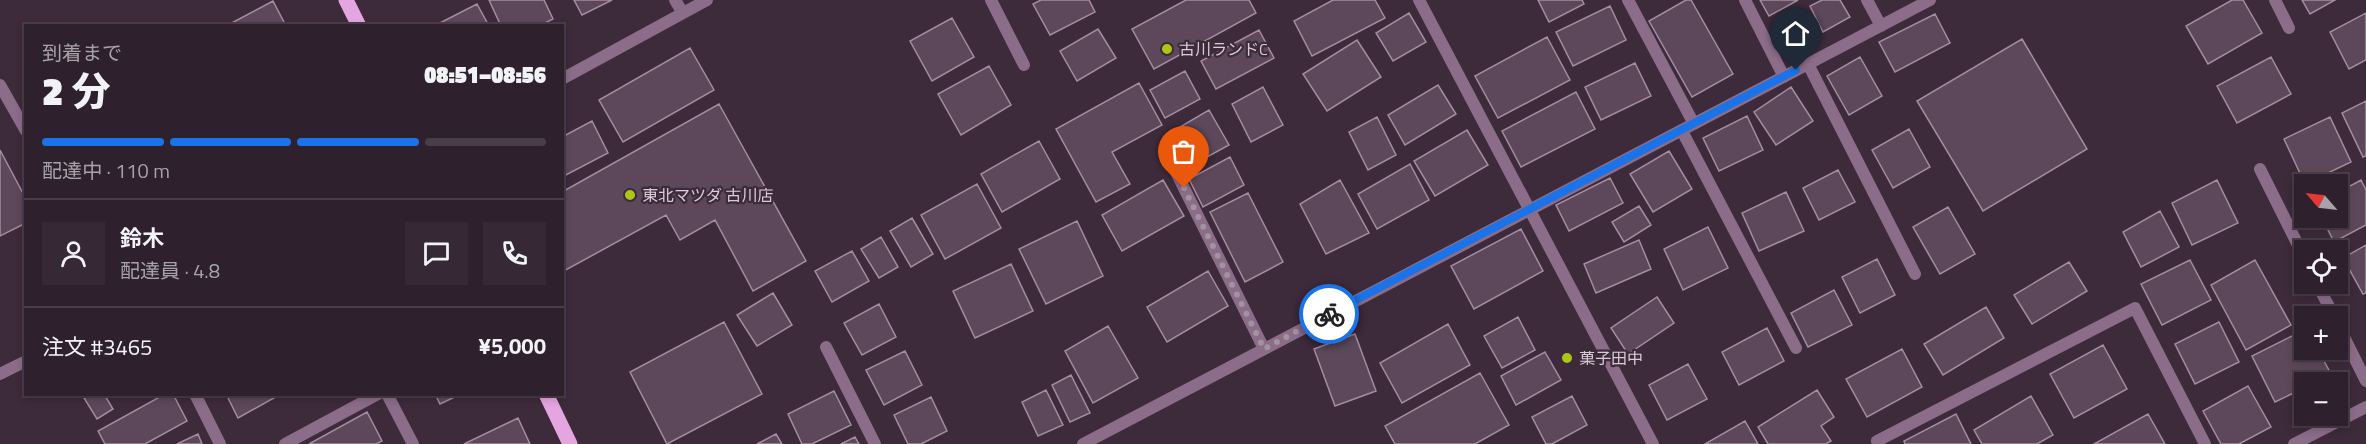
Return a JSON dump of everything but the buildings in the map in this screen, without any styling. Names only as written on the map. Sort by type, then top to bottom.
[{"type":"main road","points":[[346,0],[358,24]]},
{"type":"main road","points":[[547,396],[570,444]]},
{"type":"street","points":[[675,0],[682,13]]},
{"type":"street","points":[[564,78],[707,0]]},
{"type":"street","points":[[991,0],[1024,65]]},
{"type":"street","points":[[1419,0],[1653,444]]},
{"type":"street","points":[[1628,0],[1694,124]]},
{"type":"street","points":[[1745,0],[1784,77]]},
{"type":"street","points":[[1867,0],[1881,26]]},
{"type":"street","points":[[1083,444],[1930,0]]},
{"type":"street","points":[[2275,0],[2289,28]]},
{"type":"street","points":[[1808,64],[1915,274]]},
{"type":"street","points":[[0,85],[24,127]]},
{"type":"street","points":[[1682,131],[1796,348]]},
{"type":"street","points":[[1174,168],[1264,349]]},
{"type":"street","points":[[2260,169],[2296,240]]},
{"type":"street","points":[[1878,444],[1877,441],[2135,308],[2205,444]]},
{"type":"street","points":[[2348,345],[2366,381]]},
{"type":"street","points":[[826,347],[875,444]]},
{"type":"street","points":[[0,374],[24,362]]},
{"type":"street","points":[[196,396],[220,444]]},
{"type":"street","points":[[285,444],[374,396]]},
{"type":"street","points":[[388,396],[413,444]]},
{"type":"street","points":[[2294,444],[2366,406]]},
{"type":"way so far","points":[[1184,188],[1264,349],[1329,314]]},
{"type":"place","name":"古川ランドC","points":[[1167,49]]},
{"type":"place","name":"東北マツダ 古川店","points":[[630,195]]},
{"type":"place","name":"菓子田中","points":[[1567,358]]},
{"type":"route","points":[[1329,314],[1796,70]]}]
